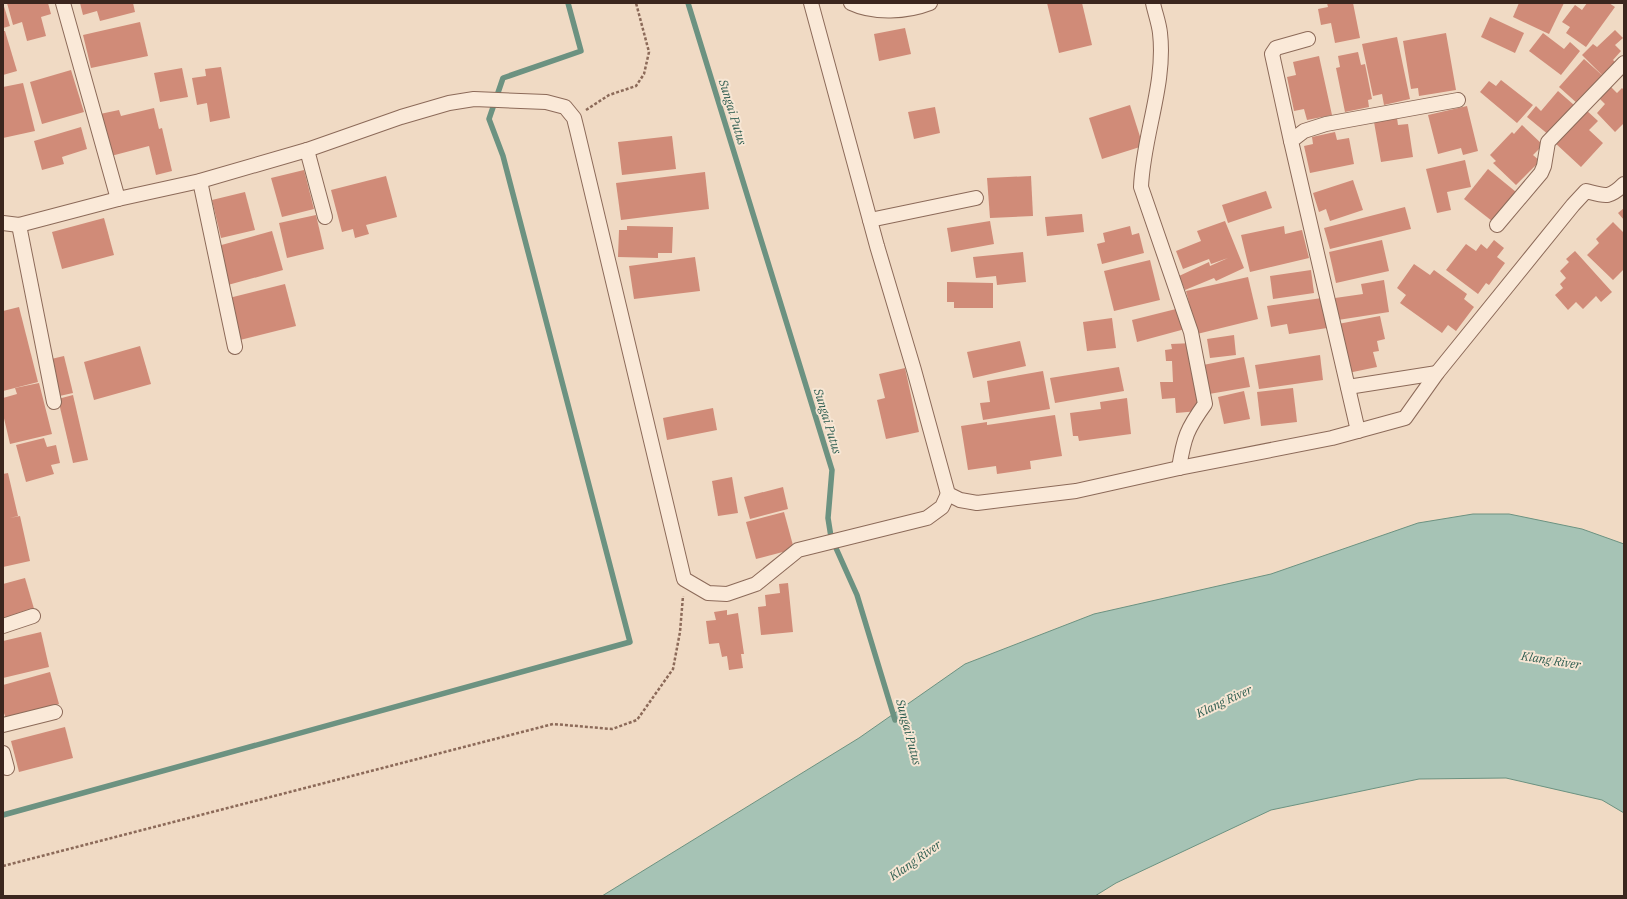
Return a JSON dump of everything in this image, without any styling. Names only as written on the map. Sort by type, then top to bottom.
[{"type":"street","points":[[63,3],[118,199]]},
{"type":"street","points":[[3,224],[19,225],[118,199],[200,181],[307,150],[401,117],[449,103],[474,99],[546,102],[565,107],[574,118],[684,579],[708,593],[727,594],[756,584],[798,550],[927,518],[942,507],[948,494],[914,370],[870,220],[812,3]]},
{"type":"street","points":[[851,3],[879,10],[921,6],[930,3]]},
{"type":"street","points":[[1153,3],[1160,33],[1160,72],[1141,168],[1141,187],[1191,332],[1199,365],[1205,404],[1190,425],[1185,436],[1179,468]]},
{"type":"street","points":[[1308,39],[1276,48],[1272,54],[1358,431]]},
{"type":"street","points":[[1497,225],[1541,173],[1544,166],[1548,142],[1624,63]]},
{"type":"street","points":[[1291,141],[1304,131],[1326,124],[1458,100]]},
{"type":"street","points":[[307,150],[325,217]]},
{"type":"street","points":[[200,181],[235,347]]},
{"type":"street","points":[[948,494],[960,500],[976,503],[1076,491],[1179,468],[1332,438],[1405,418],[1437,374],[1572,204],[1586,191],[1605,196],[1614,194],[1624,184]]},
{"type":"street","points":[[870,220],[976,198]]},
{"type":"street","points":[[19,225],[54,402]]},
{"type":"street","points":[[1348,386],[1437,374]]},
{"type":"street","points":[[3,626],[33,616]]},
{"type":"street","points":[[3,725],[55,712]]},
{"type":"street","points":[[3,753],[7,768]]},
{"type":"path","points":[[574,118],[609,95],[636,86],[644,74],[649,52],[636,3]]},
{"type":"path","points":[[3,866],[553,724],[612,729],[637,720],[673,670],[680,632],[684,579]]},
{"type":"water","name":"Klang River","points":[[1473,514],[1509,514],[1582,529],[1624,544],[1624,813],[1602,800],[1506,778],[1419,779],[1271,810],[1116,883],[1095,896],[602,896],[859,738],[965,664],[1094,614],[1271,574],[1418,523]]},
{"type":"building","points":[[3,3],[10,26],[3,28]]},
{"type":"building","points":[[7,3],[48,3],[51,14],[41,17],[46,36],[27,41],[22,22],[13,25]]},
{"type":"building","points":[[80,3],[133,3],[135,12],[100,21],[97,11],[83,15]]},
{"type":"building","points":[[1047,3],[1082,3],[1092,45],[1059,53]]},
{"type":"building","points":[[1327,3],[1353,3],[1360,38],[1335,43],[1331,23],[1321,25],[1318,9],[1328,7]]},
{"type":"building","points":[[1519,3],[1564,3],[1549,34],[1513,17]]},
{"type":"building","points":[[1587,3],[1609,3],[1615,7],[1586,47],[1566,33],[1570,27],[1562,22],[1575,5],[1582,10]]},
{"type":"building","points":[[1490,17],[1524,33],[1515,53],[1481,37]]},
{"type":"building","points":[[140,22],[148,56],[91,68],[83,35]]},
{"type":"building","points":[[905,28],[911,54],[879,61],[874,34]]},
{"type":"building","points":[[1615,30],[1623,38],[1615,45],[1621,51],[1613,60],[1616,63],[1603,76],[1582,55],[1593,44],[1597,47]]},
{"type":"building","points":[[3,31],[5,31],[17,71],[3,75]]},
{"type":"building","points":[[1446,33],[1456,90],[1419,96],[1418,88],[1411,89],[1403,41]]},
{"type":"building","points":[[1543,33],[1564,49],[1570,42],[1580,51],[1561,75],[1529,51]]},
{"type":"building","points":[[1397,37],[1410,99],[1384,105],[1382,94],[1373,96],[1362,44]]},
{"type":"building","points":[[1358,52],[1361,65],[1365,64],[1372,99],[1368,100],[1369,107],[1345,112],[1336,68],[1340,67],[1338,56]]},
{"type":"building","points":[[1319,56],[1332,115],[1307,120],[1304,109],[1294,111],[1287,77],[1296,75],[1293,62]]},
{"type":"building","points":[[1584,59],[1603,76],[1578,104],[1559,87]]},
{"type":"building","points":[[221,67],[230,118],[210,122],[207,103],[197,105],[192,78],[206,76],[205,69]]},
{"type":"building","points":[[182,68],[188,97],[160,102],[154,73]]},
{"type":"building","points":[[71,70],[84,112],[42,124],[30,82]]},
{"type":"building","points":[[1501,80],[1533,105],[1517,123],[1480,92],[1489,81],[1496,86]]},
{"type":"building","points":[[23,83],[35,131],[3,138],[3,87]]},
{"type":"building","points":[[1611,87],[1617,93],[1622,88],[1624,90],[1624,123],[1615,132],[1597,113],[1605,104],[1599,98]]},
{"type":"building","points":[[1558,91],[1574,105],[1549,135],[1527,117],[1536,106],[1541,111]]},
{"type":"building","points":[[1130,105],[1143,146],[1102,159],[1089,118]]},
{"type":"building","points":[[1467,106],[1478,151],[1463,155],[1461,148],[1438,154],[1428,115]]},
{"type":"building","points":[[935,107],[940,133],[914,139],[908,112]]},
{"type":"building","points":[[154,108],[159,129],[162,128],[172,171],[156,175],[149,146],[111,156],[100,114],[119,110],[121,116]]},
{"type":"building","points":[[1585,109],[1598,121],[1589,130],[1603,143],[1581,167],[1554,142]]},
{"type":"building","points":[[1397,118],[1398,125],[1408,124],[1413,157],[1381,162],[1374,122]]},
{"type":"building","points":[[1522,125],[1543,145],[1533,155],[1540,161],[1516,185],[1493,163],[1496,161],[1490,155],[1512,132],[1514,134]]},
{"type":"building","points":[[81,127],[87,149],[62,157],[64,164],[42,170],[34,141]]},
{"type":"building","points":[[1335,132],[1337,140],[1349,138],[1354,164],[1310,173],[1304,146],[1313,144],[1312,137]]},
{"type":"building","points":[[672,136],[676,169],[622,175],[618,142]]},
{"type":"building","points":[[1465,160],[1471,187],[1447,192],[1451,210],[1437,213],[1426,169]]},
{"type":"building","points":[[1488,169],[1516,192],[1492,221],[1464,199]]},
{"type":"building","points":[[304,170],[314,209],[282,217],[271,178]]},
{"type":"building","points":[[705,172],[709,209],[621,220],[616,183]]},
{"type":"building","points":[[386,176],[397,217],[366,225],[369,234],[355,238],[353,229],[342,232],[331,190]]},
{"type":"building","points":[[1031,176],[1033,216],[990,218],[987,178]]},
{"type":"building","points":[[1353,180],[1363,210],[1330,221],[1326,209],[1319,212],[1313,193]]},
{"type":"building","points":[[1266,191],[1272,208],[1228,223],[1222,205]]},
{"type":"building","points":[[245,192],[255,230],[221,238],[212,200]]},
{"type":"building","points":[[1405,207],[1411,229],[1330,249],[1324,228]]},
{"type":"building","points":[[1624,208],[1624,220],[1618,213]]},
{"type":"building","points":[[1082,214],[1084,232],[1047,236],[1045,217]]},
{"type":"building","points":[[316,215],[324,249],[287,258],[279,223]]},
{"type":"building","points":[[104,218],[114,255],[62,269],[52,232]]},
{"type":"building","points":[[990,221],[994,244],[951,252],[947,228]]},
{"type":"building","points":[[1225,221],[1244,268],[1216,281],[1214,278],[1185,290],[1179,276],[1209,262],[1210,266],[1228,258],[1211,264],[1209,259],[1183,269],[1176,251],[1201,241],[1197,231]]},
{"type":"building","points":[[1613,222],[1624,233],[1624,269],[1613,280],[1587,255],[1599,243],[1596,239]]},
{"type":"building","points":[[627,226],[673,227],[672,253],[658,253],[658,258],[618,257],[619,230],[627,230]]},
{"type":"building","points":[[1130,226],[1132,235],[1139,233],[1144,253],[1102,264],[1097,244],[1105,242],[1103,233]]},
{"type":"building","points":[[1284,226],[1285,234],[1302,230],[1309,258],[1250,272],[1241,235]]},
{"type":"building","points":[[272,231],[283,270],[217,288],[207,249]]},
{"type":"building","points":[[1382,240],[1389,271],[1336,283],[1329,252]]},
{"type":"building","points":[[1494,240],[1504,248],[1497,257],[1505,263],[1489,285],[1486,283],[1478,294],[1446,270],[1466,244],[1476,251],[1481,244],[1487,249]]},
{"type":"building","points":[[1575,251],[1612,292],[1601,302],[1596,296],[1583,309],[1576,302],[1568,310],[1555,295],[1563,288],[1560,284],[1566,278],[1560,271],[1569,262],[1566,259]]},
{"type":"building","points":[[1023,252],[1026,282],[997,285],[996,276],[976,278],[973,257]]},
{"type":"building","points":[[695,257],[700,291],[634,299],[629,266]]},
{"type":"building","points":[[1150,260],[1160,300],[1114,311],[1104,271]]},
{"type":"building","points":[[1414,264],[1430,275],[1434,270],[1467,294],[1464,299],[1474,307],[1456,331],[1448,325],[1442,333],[1400,303],[1406,295],[1397,288]]},
{"type":"building","points":[[1311,270],[1314,293],[1273,299],[1270,276]]},
{"type":"building","points":[[1248,277],[1258,319],[1197,334],[1186,291]]},
{"type":"building","points":[[1384,280],[1389,312],[1338,320],[1335,298],[1363,294],[1361,284]]},
{"type":"building","points":[[947,282],[993,283],[993,308],[954,308],[954,302],[947,302]]},
{"type":"building","points":[[285,284],[296,326],[232,342],[221,300]]},
{"type":"building","points":[[1322,298],[1327,328],[1289,334],[1287,324],[1271,327],[1267,306]]},
{"type":"building","points":[[19,307],[38,382],[3,391],[3,311]]},
{"type":"building","points":[[1180,308],[1185,329],[1137,342],[1132,320]]},
{"type":"building","points":[[1380,316],[1385,339],[1377,341],[1379,351],[1373,352],[1377,367],[1348,373],[1338,324]]},
{"type":"building","points":[[1112,318],[1116,348],[1087,351],[1083,322]]},
{"type":"building","points":[[1234,335],[1236,355],[1210,358],[1207,339]]},
{"type":"building","points":[[1020,341],[1026,366],[973,378],[967,352]]},
{"type":"building","points":[[1193,343],[1199,411],[1176,413],[1175,398],[1162,399],[1160,382],[1173,382],[1172,361],[1166,361],[1165,350],[1172,349],[1171,344]]},
{"type":"building","points":[[140,346],[151,384],[94,400],[84,362]]},
{"type":"building","points":[[1320,355],[1323,380],[1259,389],[1255,365]]},
{"type":"building","points":[[64,356],[73,393],[55,397],[47,360]]},
{"type":"building","points":[[1244,357],[1250,387],[1209,394],[1203,365]]},
{"type":"building","points":[[1119,367],[1124,391],[1055,403],[1050,378]]},
{"type":"building","points":[[905,368],[919,432],[886,439],[877,400],[885,398],[879,374]]},
{"type":"building","points":[[1043,371],[1050,409],[983,420],[980,403],[990,402],[987,381]]},
{"type":"building","points":[[39,383],[52,434],[10,444],[3,414],[3,398],[17,394],[15,388]]},
{"type":"building","points":[[1293,388],[1297,422],[1261,426],[1257,392]]},
{"type":"building","points":[[1244,391],[1250,419],[1224,424],[1218,397]]},
{"type":"building","points":[[73,395],[88,460],[73,463],[58,399]]},
{"type":"building","points":[[1127,398],[1131,434],[1079,441],[1078,436],[1073,436],[1070,413],[1101,409],[1100,402]]},
{"type":"building","points":[[713,408],[717,430],[667,440],[663,418]]},
{"type":"building","points":[[1055,415],[1062,456],[1030,461],[1031,469],[997,474],[996,466],[968,470],[961,426],[987,422],[987,425]]},
{"type":"building","points":[[44,438],[47,447],[56,445],[60,463],[51,465],[54,474],[26,482],[16,445]]},
{"type":"building","points":[[8,473],[18,516],[10,518],[20,516],[30,561],[3,567],[3,474]]},
{"type":"building","points":[[732,477],[738,513],[718,516],[712,481]]},
{"type":"building","points":[[783,487],[788,509],[750,519],[744,497]]},
{"type":"building","points":[[784,512],[794,549],[756,559],[746,522]]},
{"type":"building","points":[[25,578],[35,612],[3,621],[3,584]]},
{"type":"building","points":[[788,583],[793,632],[761,635],[758,607],[766,606],[765,595],[780,593],[779,584]]},
{"type":"building","points":[[727,610],[727,615],[738,613],[744,654],[741,654],[743,668],[729,670],[727,656],[722,657],[719,643],[709,644],[706,621],[716,620],[714,612]]},
{"type":"building","points":[[41,632],[49,667],[3,678],[3,641]]},
{"type":"building","points":[[50,672],[59,704],[6,719],[3,710],[3,685]]},
{"type":"building","points":[[65,727],[73,758],[19,772],[11,741]]},
{"type":"waterway","points":[[3,815],[630,642],[503,156],[489,119],[503,78],[581,51],[568,3]]},
{"type":"waterway","name":"Sungai Putus","points":[[688,3],[832,470],[828,518],[831,537],[857,595],[895,720]]}]
